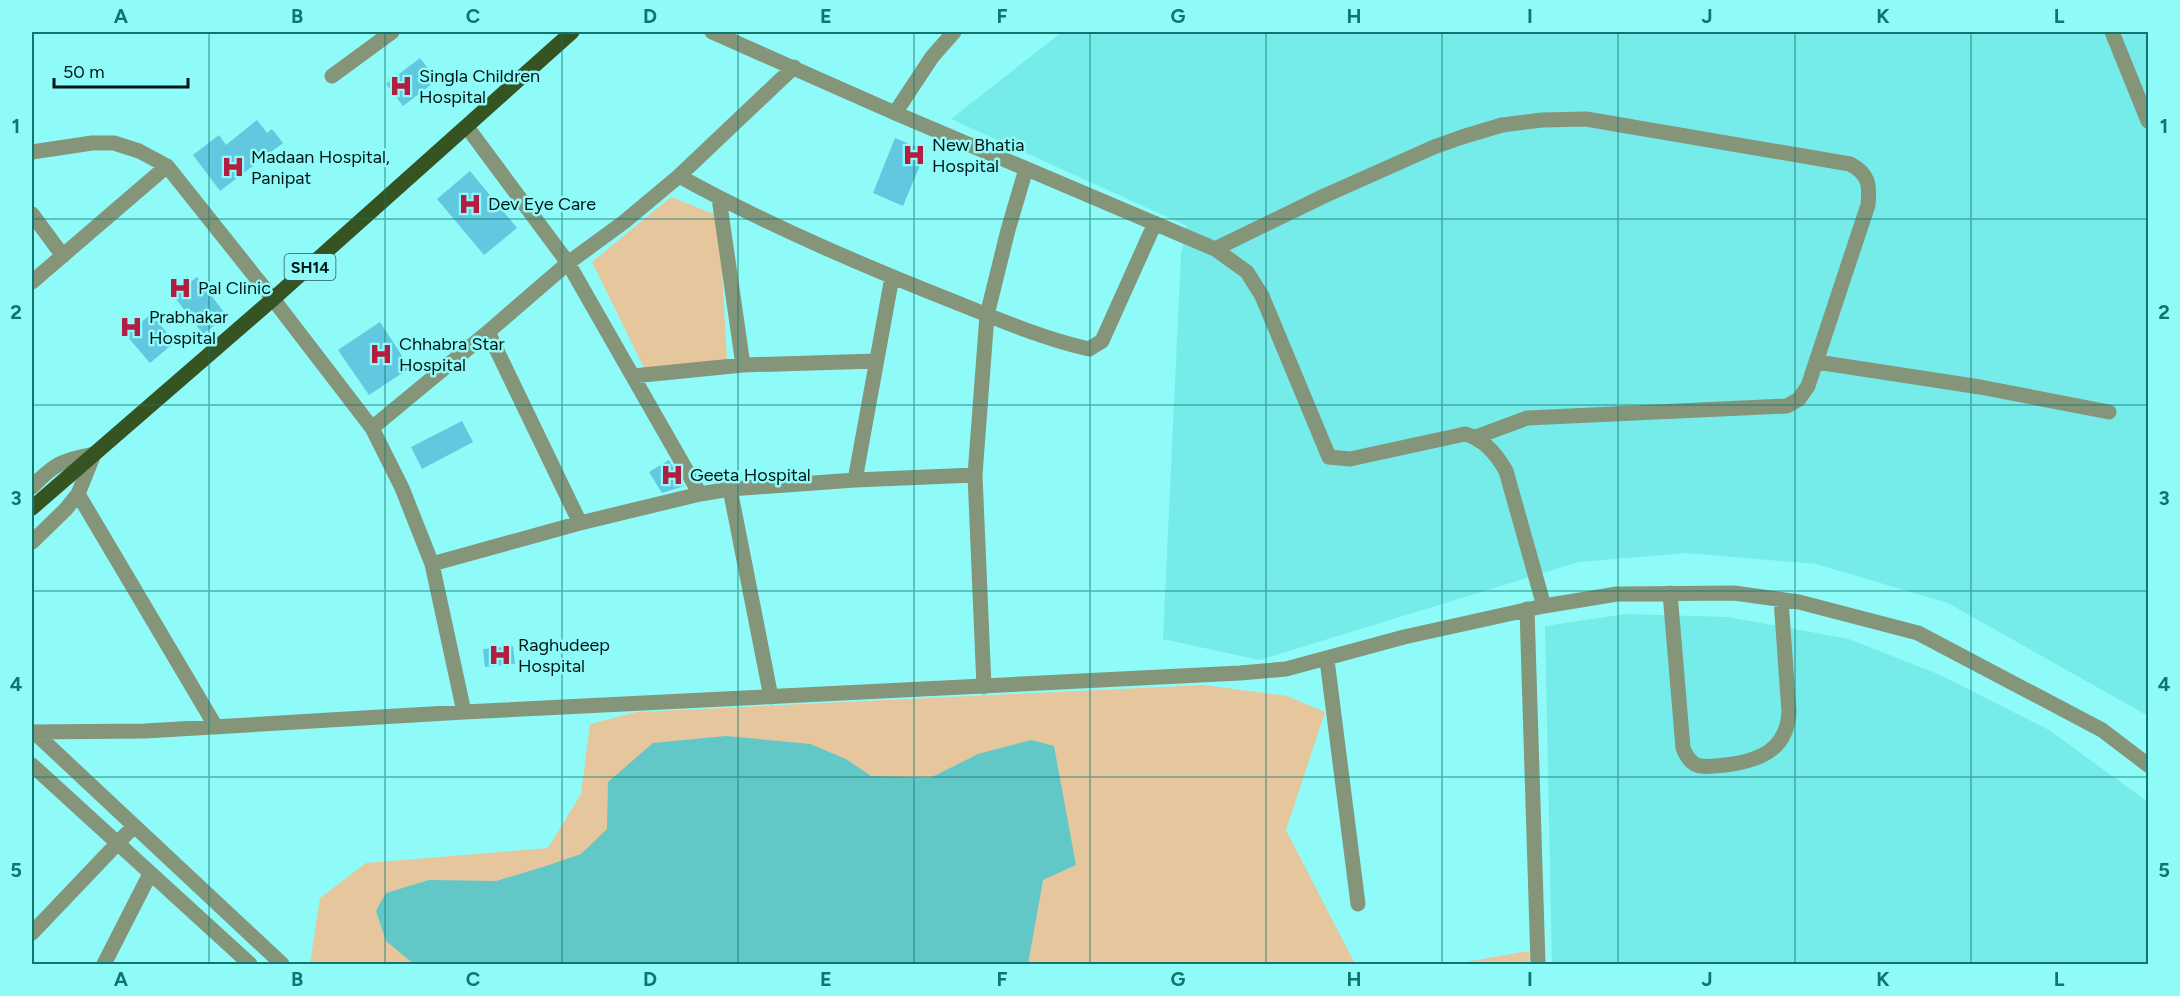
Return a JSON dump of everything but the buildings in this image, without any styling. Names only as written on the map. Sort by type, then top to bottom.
[{"type":"main road","name":"SH14","points":[[35,498],[94,454],[273,299],[467,127],[568,33]]},
{"type":"street","points":[[332,76],[392,32]]},
{"type":"street","points":[[712,32],[1026,170],[1215,249],[1247,272],[1262,296],[1329,457],[1350,459],[1465,434],[1476,437],[1498,456],[1506,471],[1544,606]]},
{"type":"street","points":[[895,113],[932,57],[954,32]]},
{"type":"street","points":[[2112,32],[2148,122]]},
{"type":"street","points":[[372,428],[568,263],[624,222],[679,176],[794,67]]},
{"type":"street","points":[[1215,249],[1324,196],[1434,147],[1502,125],[1542,120],[1586,119],[1850,164],[1861,170],[1867,180],[1868,205],[1816,362],[1804,393],[1799,399],[1787,406],[1527,418],[1476,437]]},
{"type":"street","points":[[467,127],[568,263],[700,494]]},
{"type":"street","points":[[32,152],[65,145],[114,143],[140,151],[167,166],[273,299],[372,428],[402,488],[432,564],[464,712]]},
{"type":"street","points":[[32,282],[167,166]]},
{"type":"street","points":[[984,687],[975,476],[987,315],[1026,170]]},
{"type":"street","points":[[679,176],[719,198],[892,278],[987,315],[1089,349],[1102,341],[1155,224]]},
{"type":"street","points":[[719,198],[743,366]]},
{"type":"street","points":[[32,214],[63,256]]},
{"type":"street","points":[[855,480],[892,278]]},
{"type":"street","points":[[488,332],[580,523]]},
{"type":"street","points":[[633,376],[743,366],[876,361]]},
{"type":"street","points":[[1816,362],[1980,387],[2109,412]]},
{"type":"street","points":[[32,542],[78,494],[94,454]]},
{"type":"street","points":[[432,564],[580,523],[730,489],[855,480],[975,476]]},
{"type":"street","points":[[730,489],[771,697]]},
{"type":"street","points":[[78,494],[216,727]]},
{"type":"street","points":[[33,732],[145,731],[464,712],[1240,673],[1286,669],[1527,609],[1617,594],[1734,592],[1799,602],[1918,633],[2102,730],[2146,759]]},
{"type":"street","points":[[1670,593],[1683,748],[1691,762],[1702,767],[1749,762],[1760,758],[1785,733],[1789,712],[1781,600]]},
{"type":"street","points":[[1527,609],[1538,964]]},
{"type":"street","points":[[1327,660],[1358,904]]},
{"type":"street","points":[[33,732],[282,964]]},
{"type":"street","points":[[32,765],[250,964]]},
{"type":"street","points":[[32,933],[134,826]]},
{"type":"street","points":[[104,964],[150,874]]},
{"type":"shaded area","points":[[1062,32],[2148,32],[2148,716],[1948,603],[1816,564],[1686,553],[1579,562],[1259,660],[1163,639],[1181,255],[1187,226],[951,119]]},
{"type":"shaded area","points":[[671,197],[719,216],[727,360],[646,372],[592,262]]},
{"type":"shaded area","points":[[1626,614],[1728,617],[1849,639],[1940,675],[2049,730],[2148,802],[2148,964],[1552,964],[1545,626]]},
{"type":"shaded area","points":[[1203,685],[1287,696],[1325,712],[1286,830],[1354,962],[1363,964],[310,964],[320,898],[366,863],[548,848],[581,794],[590,724],[637,712]]},
{"type":"shaded area","points":[[726,736],[810,744],[846,759],[871,776],[930,778],[978,754],[1031,740],[1054,746],[1076,865],[1043,880],[1028,964],[414,964],[386,941],[376,911],[386,893],[429,880],[496,881],[581,854],[607,829],[608,782],[653,743]]},
{"type":"shaded area","points":[[1529,951],[1529,964],[1453,964]]},
{"type":"place","name":"Singla Children Hospital","points":[[401,86]]},
{"type":"place","name":"New Bhatia Hospital","points":[[914,155]]},
{"type":"place","name":"Madaan Hospital, Panipat","points":[[233,167]]},
{"type":"place","name":"Dev Eye Care","points":[[470,204]]},
{"type":"place","name":"Pal Clinic","points":[[180,288]]},
{"type":"place","name":"Prabhakar Hospital","points":[[131,327]]},
{"type":"place","name":"Chhabra Star Hospital","points":[[381,354]]},
{"type":"place","name":"Geeta Hospital","points":[[672,475]]},
{"type":"place","name":"Raghudeep Hospital","points":[[500,655]]}]
